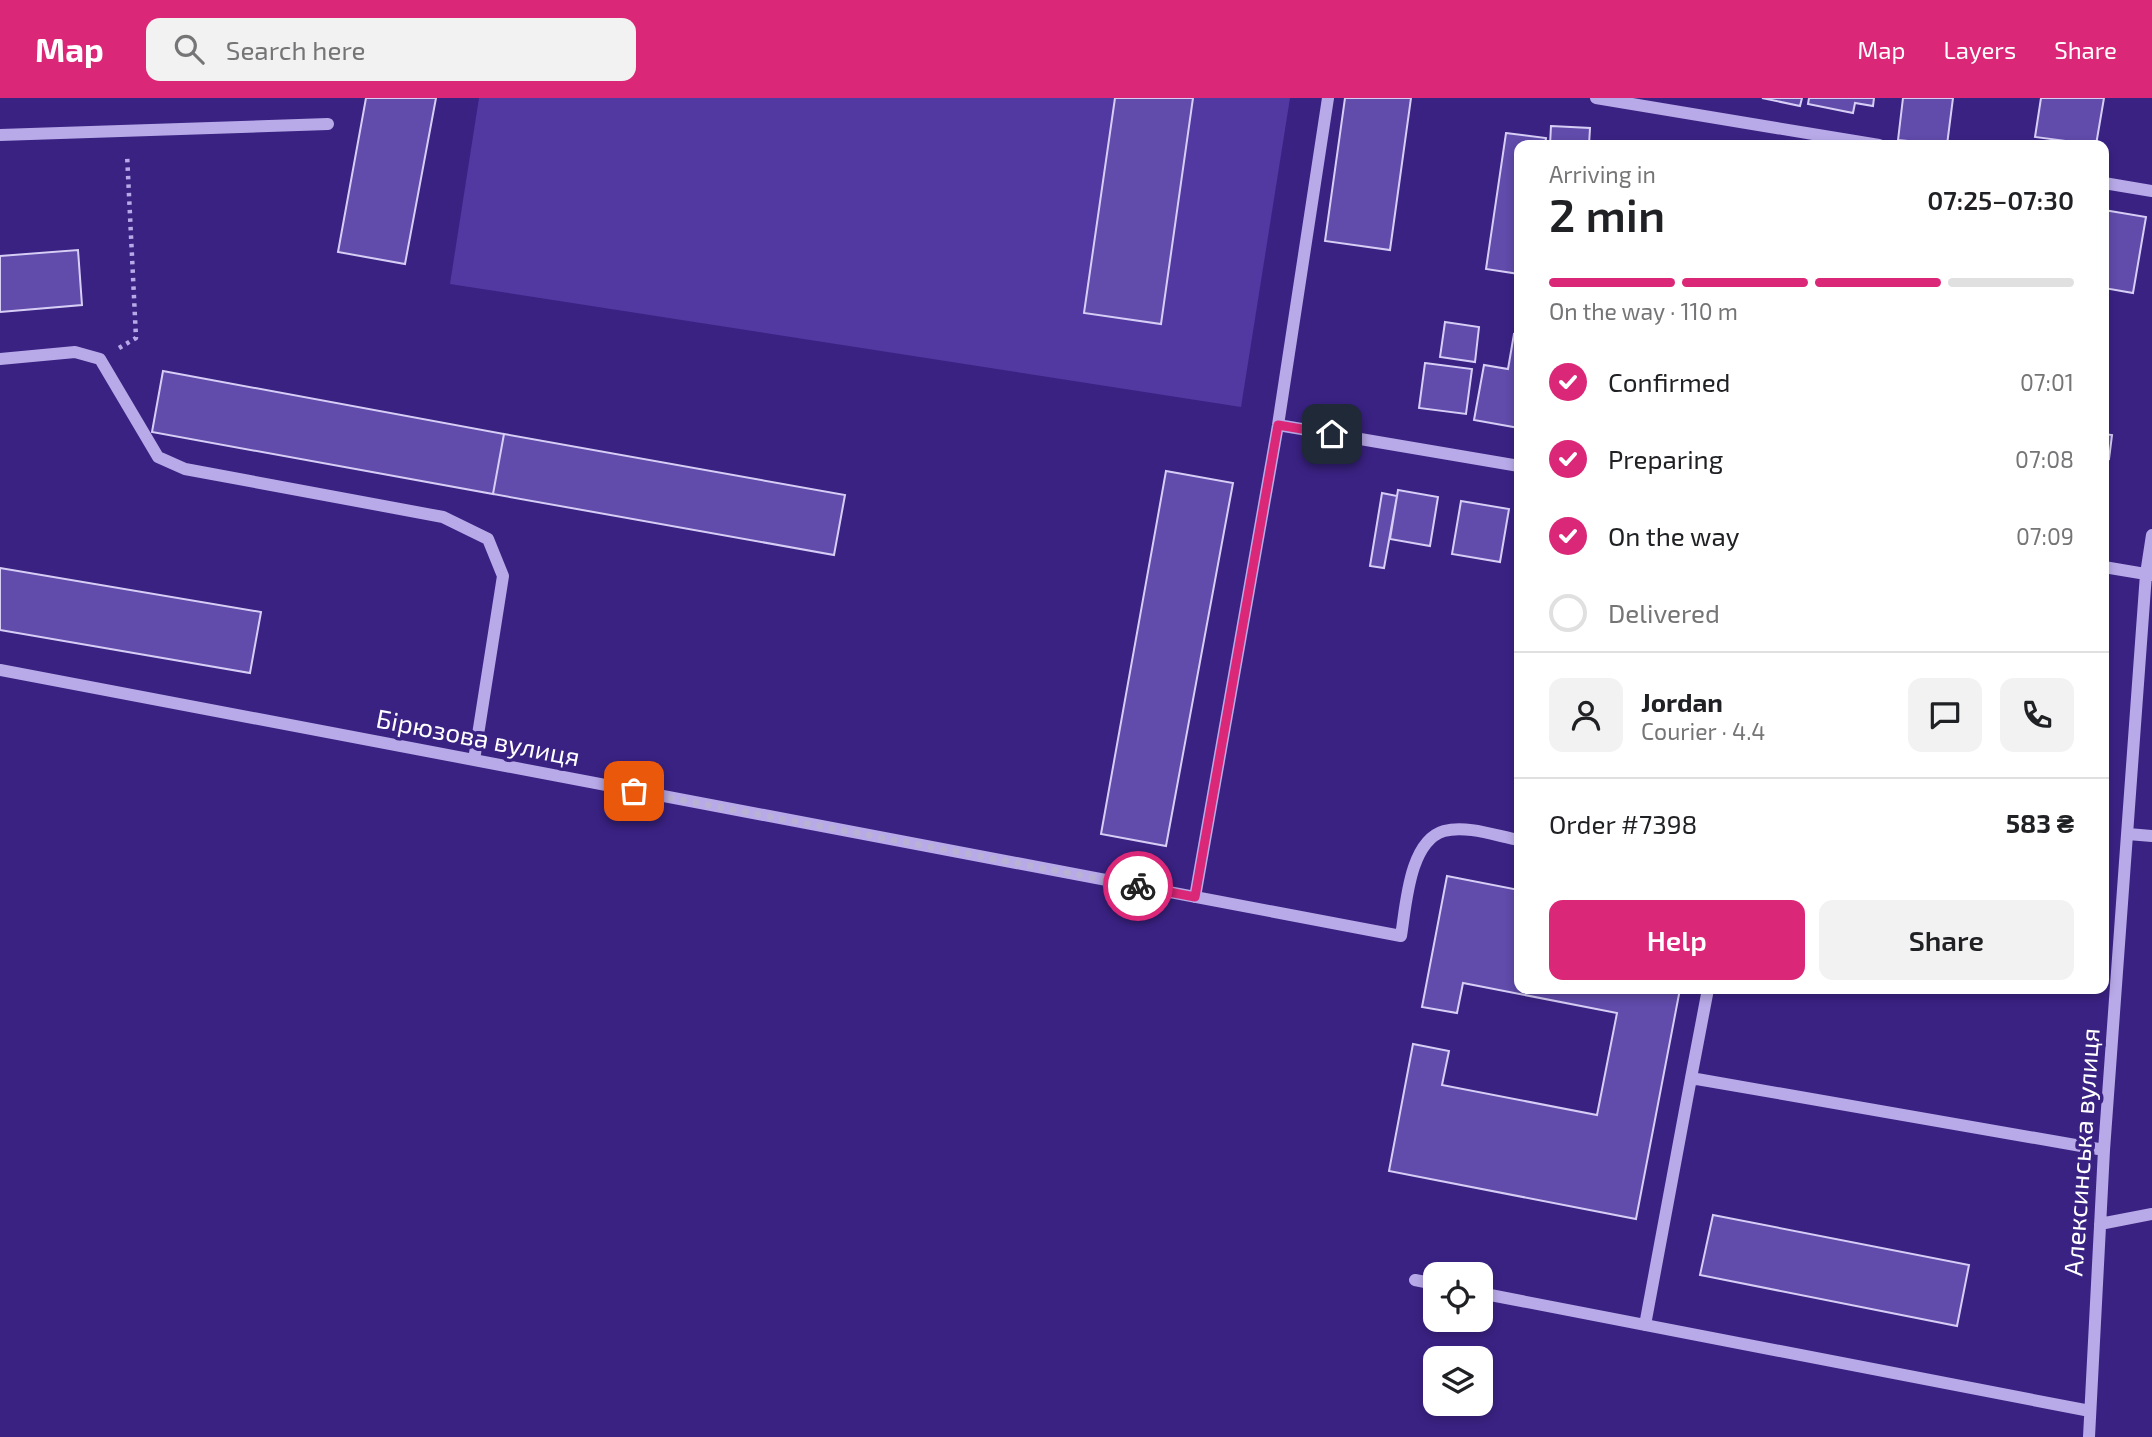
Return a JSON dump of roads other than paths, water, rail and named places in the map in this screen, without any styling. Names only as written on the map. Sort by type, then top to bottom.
[{"type":"street","points":[[1195,897],[1278,425],[1328,98]]},
{"type":"street","points":[[1596,98],[1850,140]]},
{"type":"street","points":[[0,135],[328,124]]},
{"type":"street","points":[[2109,184],[2152,191]]},
{"type":"street","points":[[0,359],[75,352],[100,359],[158,457],[185,468],[443,517],[488,539],[503,576],[474,760]]},
{"type":"street","points":[[1278,425],[1514,465]]},
{"type":"street","name":"Алексинська вулиця","points":[[2089,1437],[2104,1150],[2152,535]]},
{"type":"street","points":[[2109,568],[2149,574]]},
{"type":"street","name":"Бірюзова вулиця","points":[[0,670],[1401,936],[1415,859],[1427,841],[1444,831],[1465,830],[1514,839]]},
{"type":"street","points":[[2129,834],[2152,836]]},
{"type":"street","points":[[1645,1325],[1707,994]]},
{"type":"street","points":[[1691,1078],[2104,1150]]},
{"type":"street","points":[[2100,1224],[2152,1213]]},
{"type":"street","points":[[1415,1280],[1423,1282]]},
{"type":"street","points":[[1493,1296],[2091,1411]]}]
